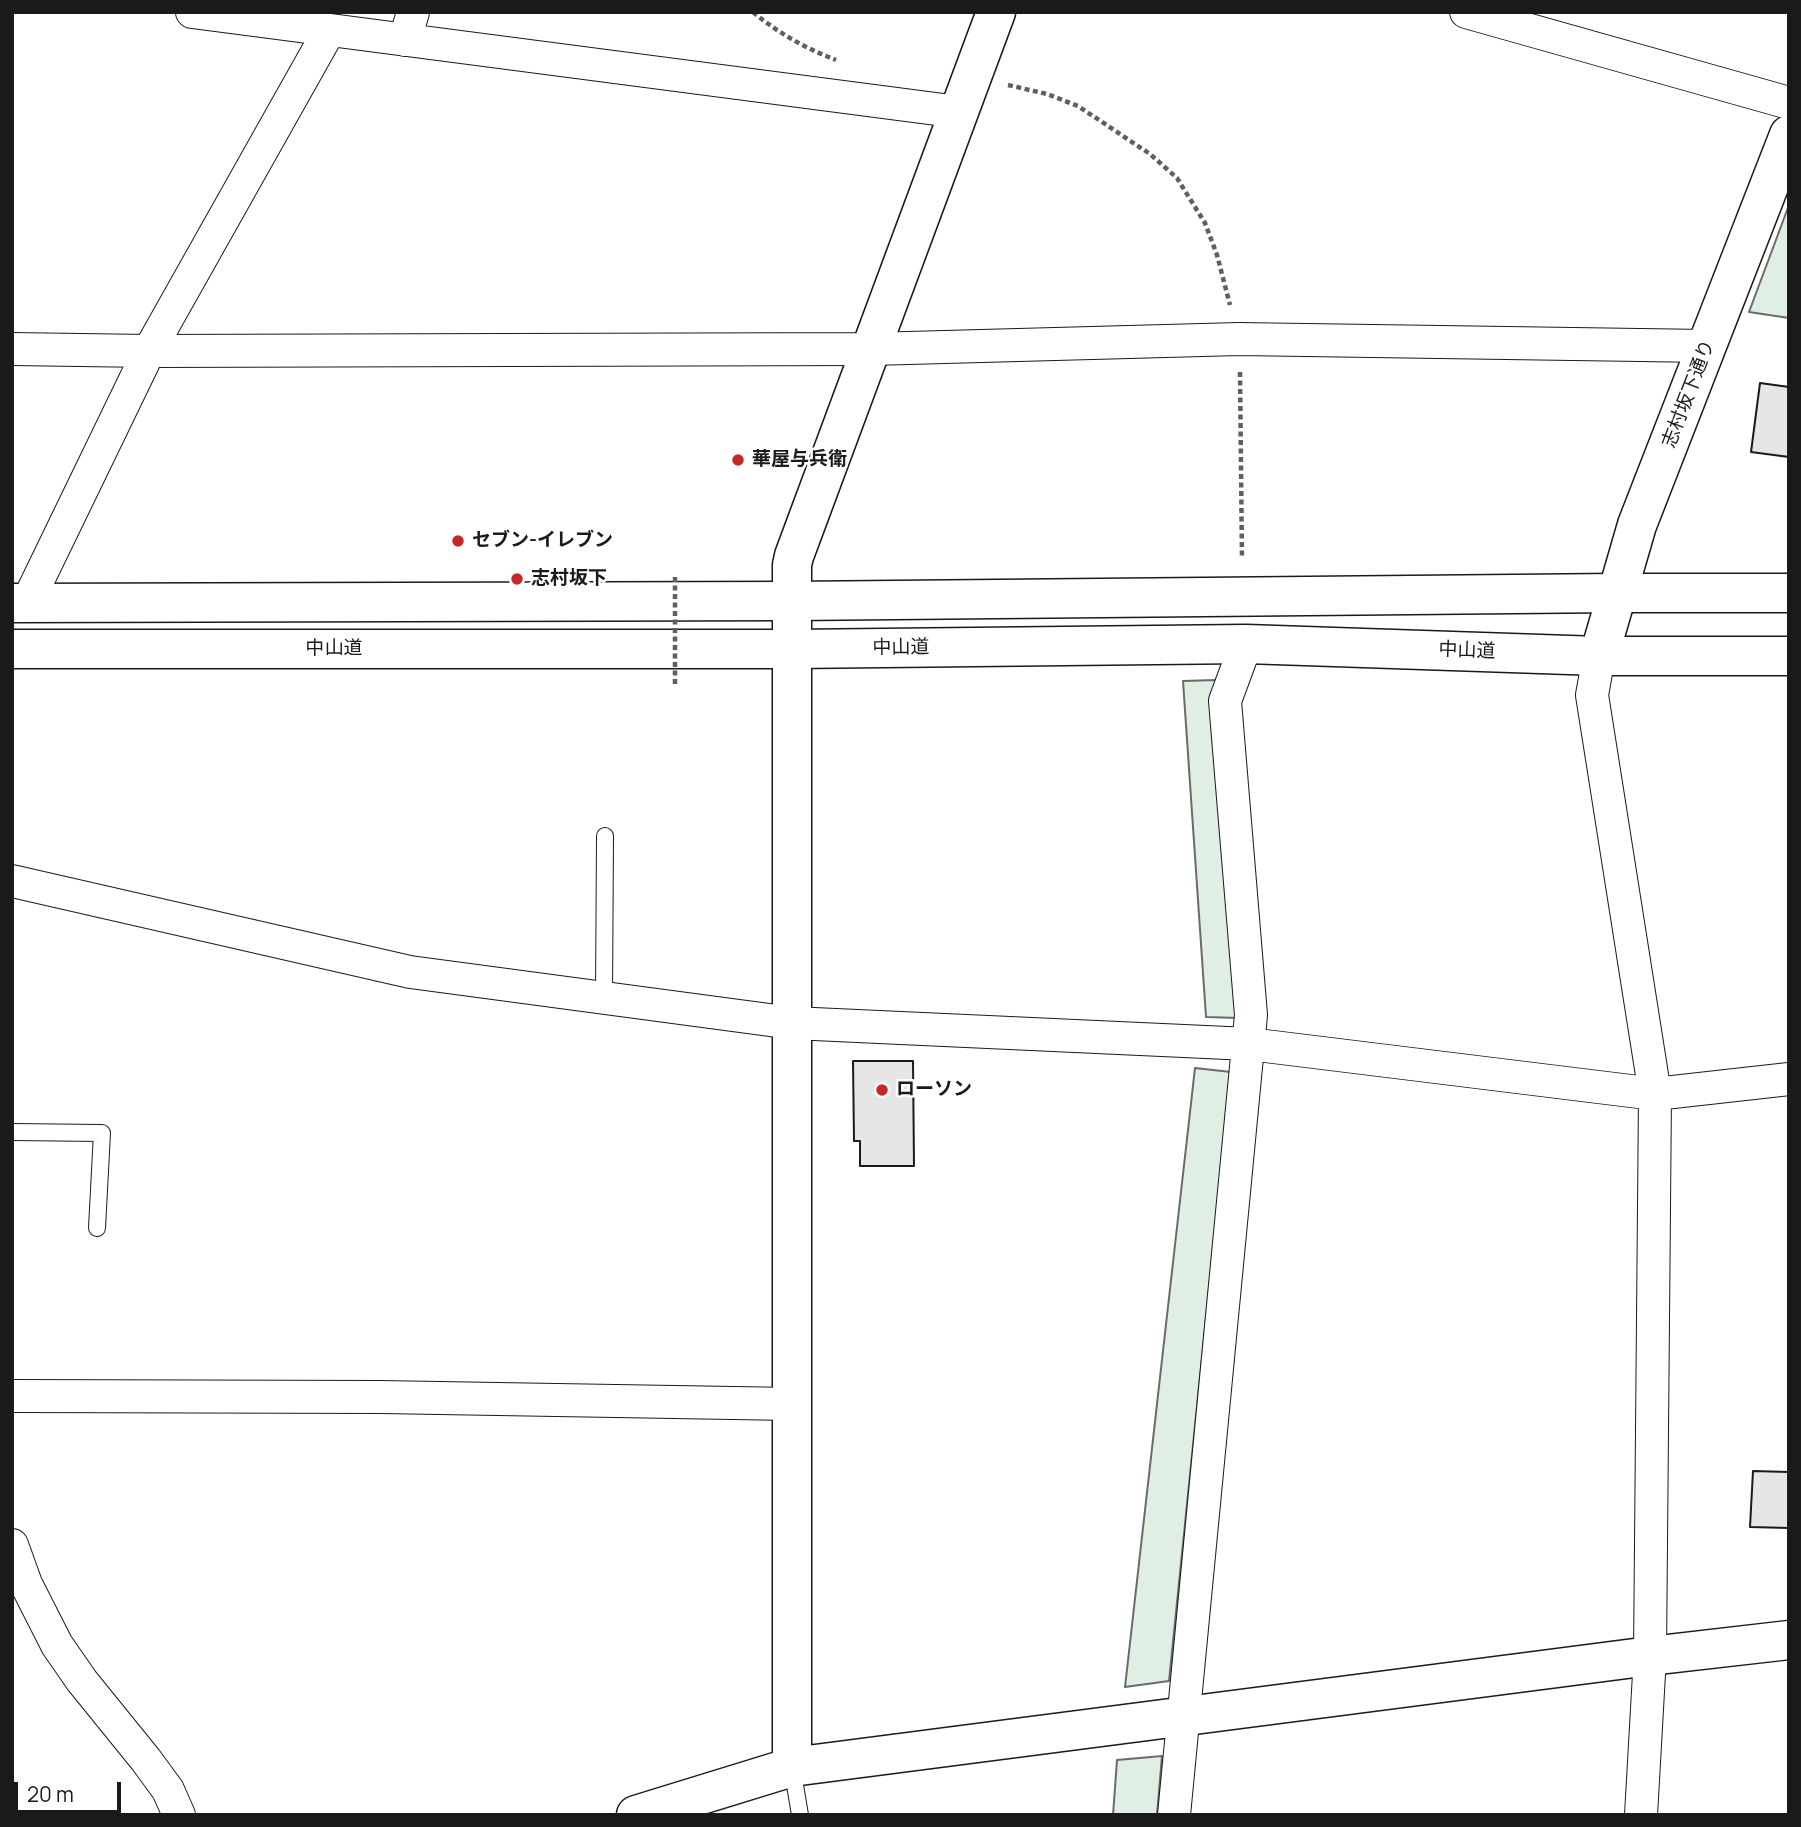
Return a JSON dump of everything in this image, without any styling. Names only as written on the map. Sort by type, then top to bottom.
[{"type":"main road","points":[[792,1767],[792,565],[996,12]]},
{"type":"main road","name":"志村坂下通り","points":[[1599,656],[1637,525],[1789,135]]},
{"type":"main road","points":[[19,603],[792,601],[1789,593]]},
{"type":"main road","name":"中山道","points":[[12,649],[793,649],[1246,644],[1599,656],[1789,656]]},
{"type":"main road","points":[[636,1815],[792,1767],[1789,1640]]},
{"type":"street","points":[[192,12],[329,31],[409,26],[965,96]]},
{"type":"street","points":[[1466,12],[1789,103]]},
{"type":"street","points":[[19,603],[149,351],[329,31]]},
{"type":"street","points":[[12,349],[871,349],[1239,339],[1707,346]]},
{"type":"street","points":[[1174,1815],[1251,1015],[1225,701],[1246,644]]},
{"type":"street","points":[[1599,656],[1592,695],[1655,1094],[1650,1656],[1641,1815]]},
{"type":"street","points":[[12,881],[410,972],[792,1023],[1249,1044],[1655,1094],[1789,1079]]},
{"type":"street","points":[[12,1396],[380,1396],[792,1404]]},
{"type":"street","points":[[15,1563],[57,1645],[168,1790],[178,1815]]},
{"type":"lane","points":[[604,998],[605,836]]},
{"type":"lane","points":[[12,1132],[102,1133],[97,1228]]},
{"type":"lane","points":[[792,1767],[800,1815]]},
{"type":"path","points":[[753,12],[770,26],[811,50],[843,63]]},
{"type":"path","points":[[965,96],[1019,87],[1078,106],[1150,154],[1177,178],[1191,200],[1217,255],[1239,339],[1242,570]]},
{"type":"path","points":[[675,574],[675,684]]},
{"type":"green space","points":[[1789,205],[1789,318],[1749,312]]},
{"type":"green space","points":[[1216,680],[1238,1018],[1206,1017],[1183,681]]},
{"type":"green space","points":[[1195,1068],[1231,1072],[1169,1681],[1125,1687]]},
{"type":"green space","points":[[1162,1756],[1157,1815],[1113,1815],[1117,1760]]},
{"type":"building","points":[[1760,383],[1789,387],[1789,457],[1751,452]]},
{"type":"building","points":[[853,1061],[913,1061],[914,1166],[860,1166],[860,1141],[854,1141]]},
{"type":"building","points":[[1753,1471],[1789,1472],[1789,1528],[1750,1527]]},
{"type":"place","name":"華屋与兵衛","points":[[738,460]]},
{"type":"place","name":"セブン-イレブン","points":[[458,541]]},
{"type":"place","name":"志村坂下","points":[[517,579]]},
{"type":"place","name":"ローソン","points":[[882,1090]]}]
